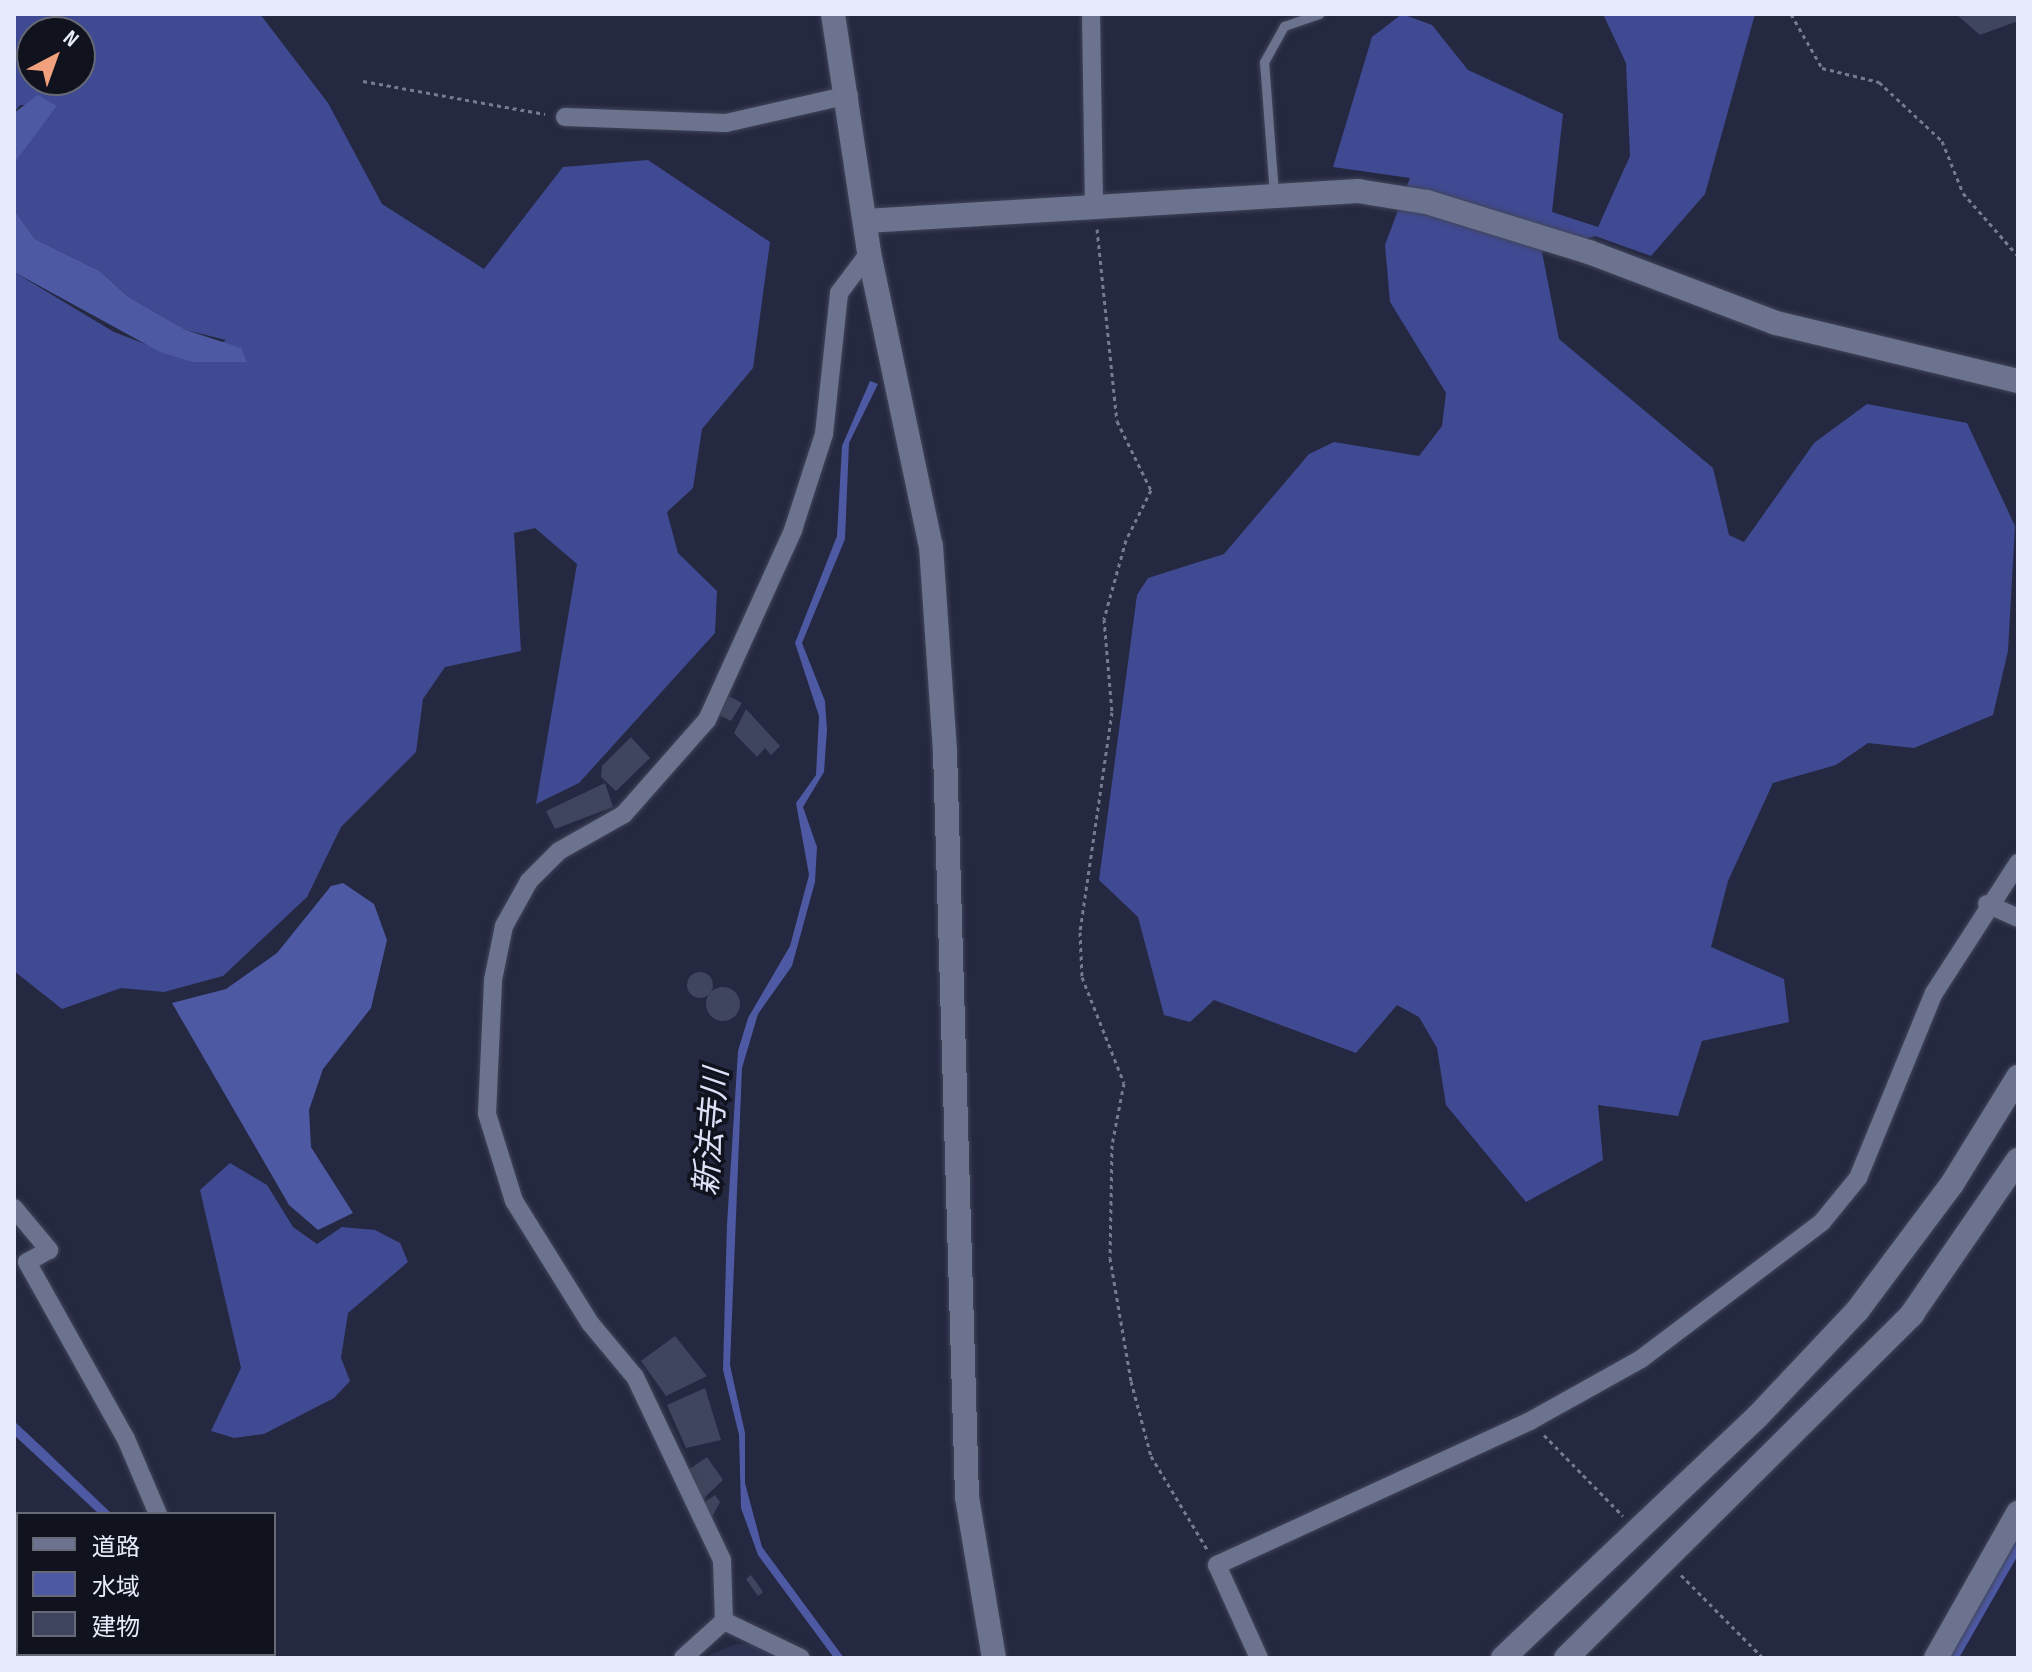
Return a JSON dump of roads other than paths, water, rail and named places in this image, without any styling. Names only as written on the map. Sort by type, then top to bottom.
[{"type":"street","points":[[833,14],[849,95],[869,253],[931,546],[945,751],[967,1497],[994,1658]]},
{"type":"street","points":[[1091,14],[1094,210]]},
{"type":"street","points":[[565,117],[726,123],[849,95]]},
{"type":"street","points":[[866,221],[1094,210],[1358,191],[1427,202],[1663,276],[1776,323],[2018,381]]},
{"type":"street","points":[[683,1658],[724,1621],[722,1560],[677,1477],[658,1416],[542,1252],[502,1169],[485,1083],[492,994],[504,926],[529,881],[559,851],[624,814],[707,720],[793,530],[824,434],[839,293],[869,253]]},
{"type":"street","points":[[1259,1658],[1217,1565],[1530,1421],[1641,1359],[1788,1252],[1858,1178],[1934,993],[1987,904],[2018,863]]},
{"type":"street","points":[[1987,904],[2018,918]]},
{"type":"street","points":[[1503,1658],[1757,1417],[1857,1311],[1952,1184],[2018,1077]]},
{"type":"street","points":[[1566,1658],[1912,1314],[2018,1160]]},
{"type":"street","points":[[14,1208],[49,1250],[27,1262],[126,1439],[157,1512]]},
{"type":"street","points":[[1936,1658],[2018,1513]]},
{"type":"street","points":[[724,1621],[801,1658]]},
{"type":"lane","points":[[1275,197],[1264,62],[1284,26],[1319,14]]},
{"type":"water","points":[[37,96],[57,106],[14,163],[14,113]]},
{"type":"water","points":[[14,210],[35,239],[100,271],[127,296],[186,330],[241,348],[247,362],[192,362],[160,352],[14,272]]},
{"type":"water","points":[[870,381],[878,384],[849,443],[845,539],[802,643],[825,701],[827,730],[824,772],[803,807],[817,847],[815,882],[792,966],[758,1014],[742,1068],[730,1365],[745,1433],[745,1483],[762,1547],[844,1658],[834,1658],[758,1555],[741,1508],[739,1435],[723,1370],[727,1224],[738,1051],[748,1018],[790,946],[809,875],[796,803],[816,775],[819,716],[795,643],[837,536],[842,446]]},
{"type":"water","points":[[343,883],[374,904],[387,940],[371,1008],[323,1069],[309,1110],[311,1147],[353,1213],[318,1230],[289,1205],[172,1003],[226,989],[277,953],[331,886]]},
{"type":"water","points":[[14,1421],[110,1512],[97,1512],[14,1435]]},
{"type":"water","points":[[2018,1538],[2018,1555],[1959,1658],[1949,1658]]},
{"type":"water label","name":"新法寺川","points":[[713,1132]]}]
